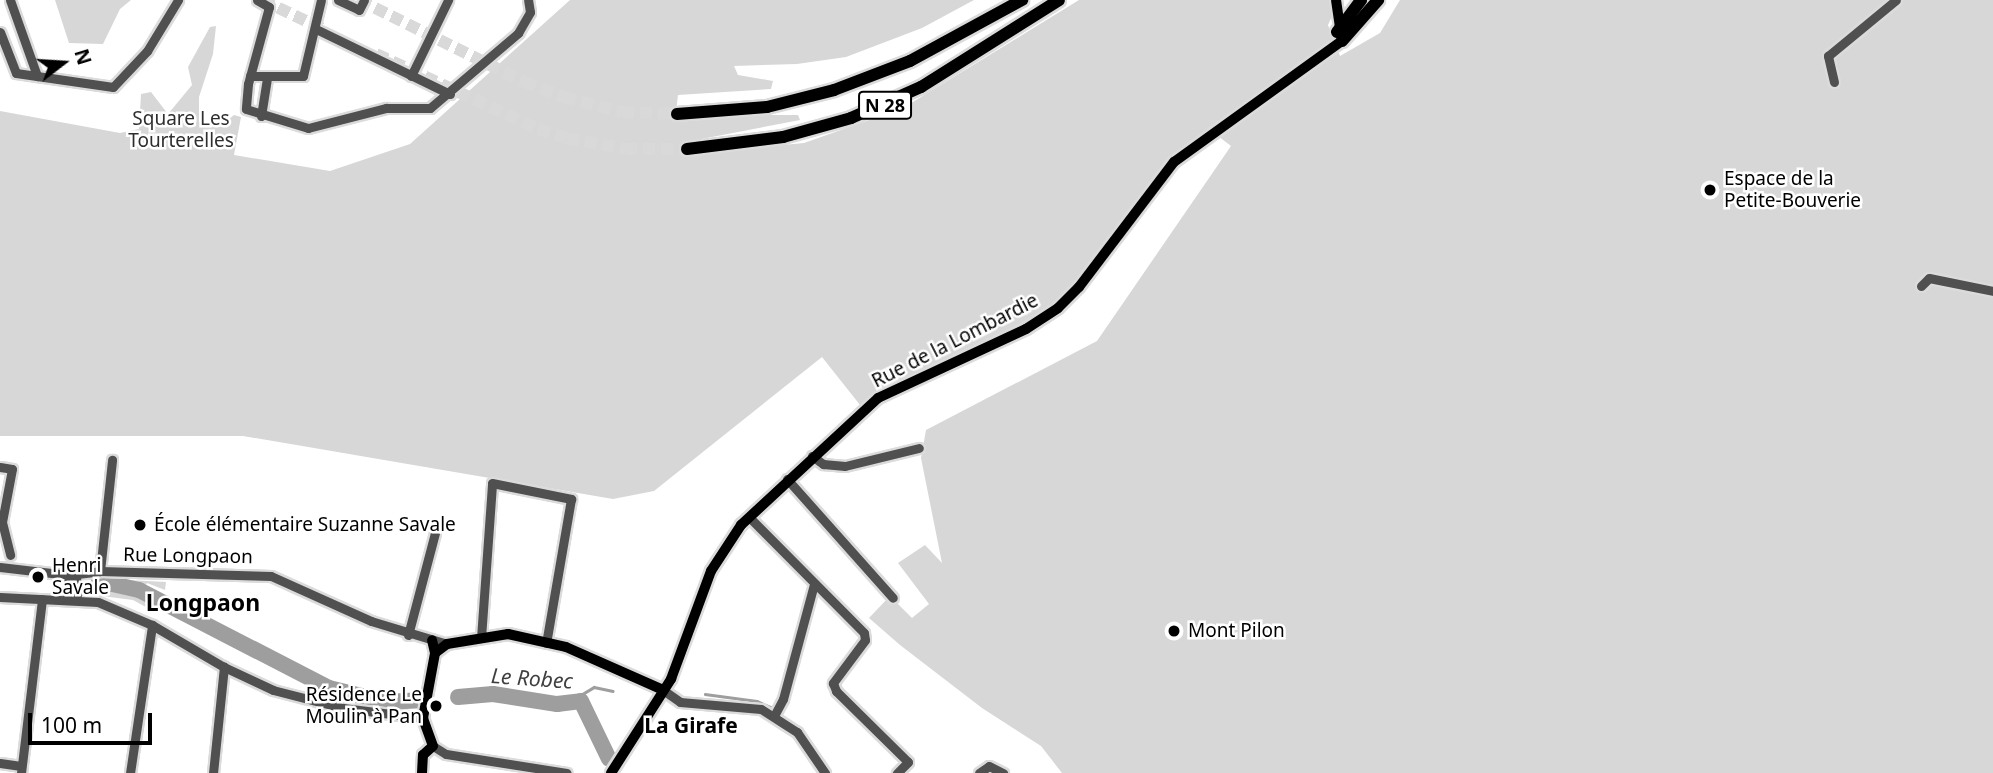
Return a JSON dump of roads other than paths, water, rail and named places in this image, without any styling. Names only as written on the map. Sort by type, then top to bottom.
[{"type":"highway","name":"N 28","points":[[677,114],[767,107],[847,86],[910,61],[1022,0]]},
{"type":"highway","name":"N 28","points":[[687,149],[783,137],[851,118],[931,81],[1059,0]]},
{"type":"highway","points":[[1339,37],[1362,0]]},
{"type":"highway","points":[[1339,37],[1378,0]]},
{"type":"main road","points":[[1336,0],[1339,37]]},
{"type":"main road","name":"Rue de la Lombardie","points":[[611,773],[663,690],[717,559],[749,517],[787,479],[878,398],[1027,329],[1058,308],[1079,287],[1158,180],[1210,135],[1307,66],[1339,37]]},
{"type":"main road","points":[[435,653],[447,644],[508,634],[546,643],[663,690]]},
{"type":"main road","points":[[422,773],[423,755],[433,746],[423,718],[435,653],[432,640]]},
{"type":"street","points":[[10,0],[37,76]]},
{"type":"street","points":[[19,25],[0,32],[15,72],[101,87],[118,85],[148,51],[178,0]]},
{"type":"street","points":[[257,0],[269,7],[250,76],[246,109],[261,116],[308,128],[321,127],[386,108],[430,108],[450,94],[518,33],[530,12],[528,0]]},
{"type":"street","points":[[250,76],[267,80],[303,76],[321,0]]},
{"type":"street","points":[[338,0],[359,10],[364,0]]},
{"type":"street","points":[[411,76],[447,0]]},
{"type":"street","points":[[1834,82],[1828,56],[1896,0]]},
{"type":"street","points":[[316,29],[450,94]]},
{"type":"street","points":[[261,116],[267,80]]},
{"type":"street","points":[[1920,286],[1929,278],[1993,291]]},
{"type":"street","points":[[812,456],[823,464],[845,466],[919,448]]},
{"type":"street","points":[[100,571],[112,460]]},
{"type":"street","points":[[0,467],[12,468],[2,522],[13,567]]},
{"type":"street","points":[[787,479],[893,598]]},
{"type":"street","points":[[481,638],[492,483],[572,499],[546,643]]},
{"type":"street","points":[[749,517],[864,634],[865,640],[833,683],[836,691],[908,762],[897,773]]},
{"type":"street","points":[[408,635],[435,533]]},
{"type":"street","points":[[0,549],[10,555]]},
{"type":"street","name":"Rue Longpaon","points":[[0,567],[72,575],[100,571],[271,576],[408,635],[447,644]]},
{"type":"street","points":[[72,575],[72,599]]},
{"type":"street","points":[[774,716],[783,699],[814,584]]},
{"type":"street","points":[[0,597],[98,602],[152,625],[224,667],[273,690],[322,703],[423,718]]},
{"type":"street","points":[[0,763],[21,770],[42,599]]},
{"type":"street","points":[[130,773],[152,625]]},
{"type":"street","points":[[213,773],[224,667]]},
{"type":"street","points":[[663,690],[680,702],[741,704],[774,716],[797,732],[825,773]]},
{"type":"street","points":[[433,746],[446,754],[568,773]]},
{"type":"street","points":[[979,773],[989,766],[1003,773]]},
{"type":"waterway","name":"Le Robec","points":[[99,581],[139,590],[329,688],[386,702],[420,700]]},
{"type":"waterway","points":[[574,699],[594,687],[613,691]]},
{"type":"waterway","name":"Le Robec","points":[[458,697],[493,694],[557,704],[581,701],[609,759]]},
{"type":"waterway","points":[[705,694],[757,701],[773,708]]},
{"type":"tunnel","points":[[262,0],[325,30]]},
{"type":"tunnel","points":[[359,0],[524,82],[564,97],[622,112],[677,114]]},
{"type":"tunnel","points":[[376,54],[538,129],[567,138],[625,149],[687,149]]},
{"type":"place","name":"Espace de la Petite-Bouverie","points":[[1710,190]]},
{"type":"place","name":"École élémentaire Suzanne Savale","points":[[140,525]]},
{"type":"place","name":"Henri Savale","points":[[38,577]]},
{"type":"place","name":"Mont Pilon","points":[[1174,631]]},
{"type":"place","name":"Résidence Le Moulin à Pan","points":[[436,706]]},
{"type":"district","name":"Longpaon","points":[[203,602]]},
{"type":"district","name":"La Girafe","points":[[691,725]]},
{"type":"park label","name":"Square Les Tourterelles","points":[[181,130]]}]
